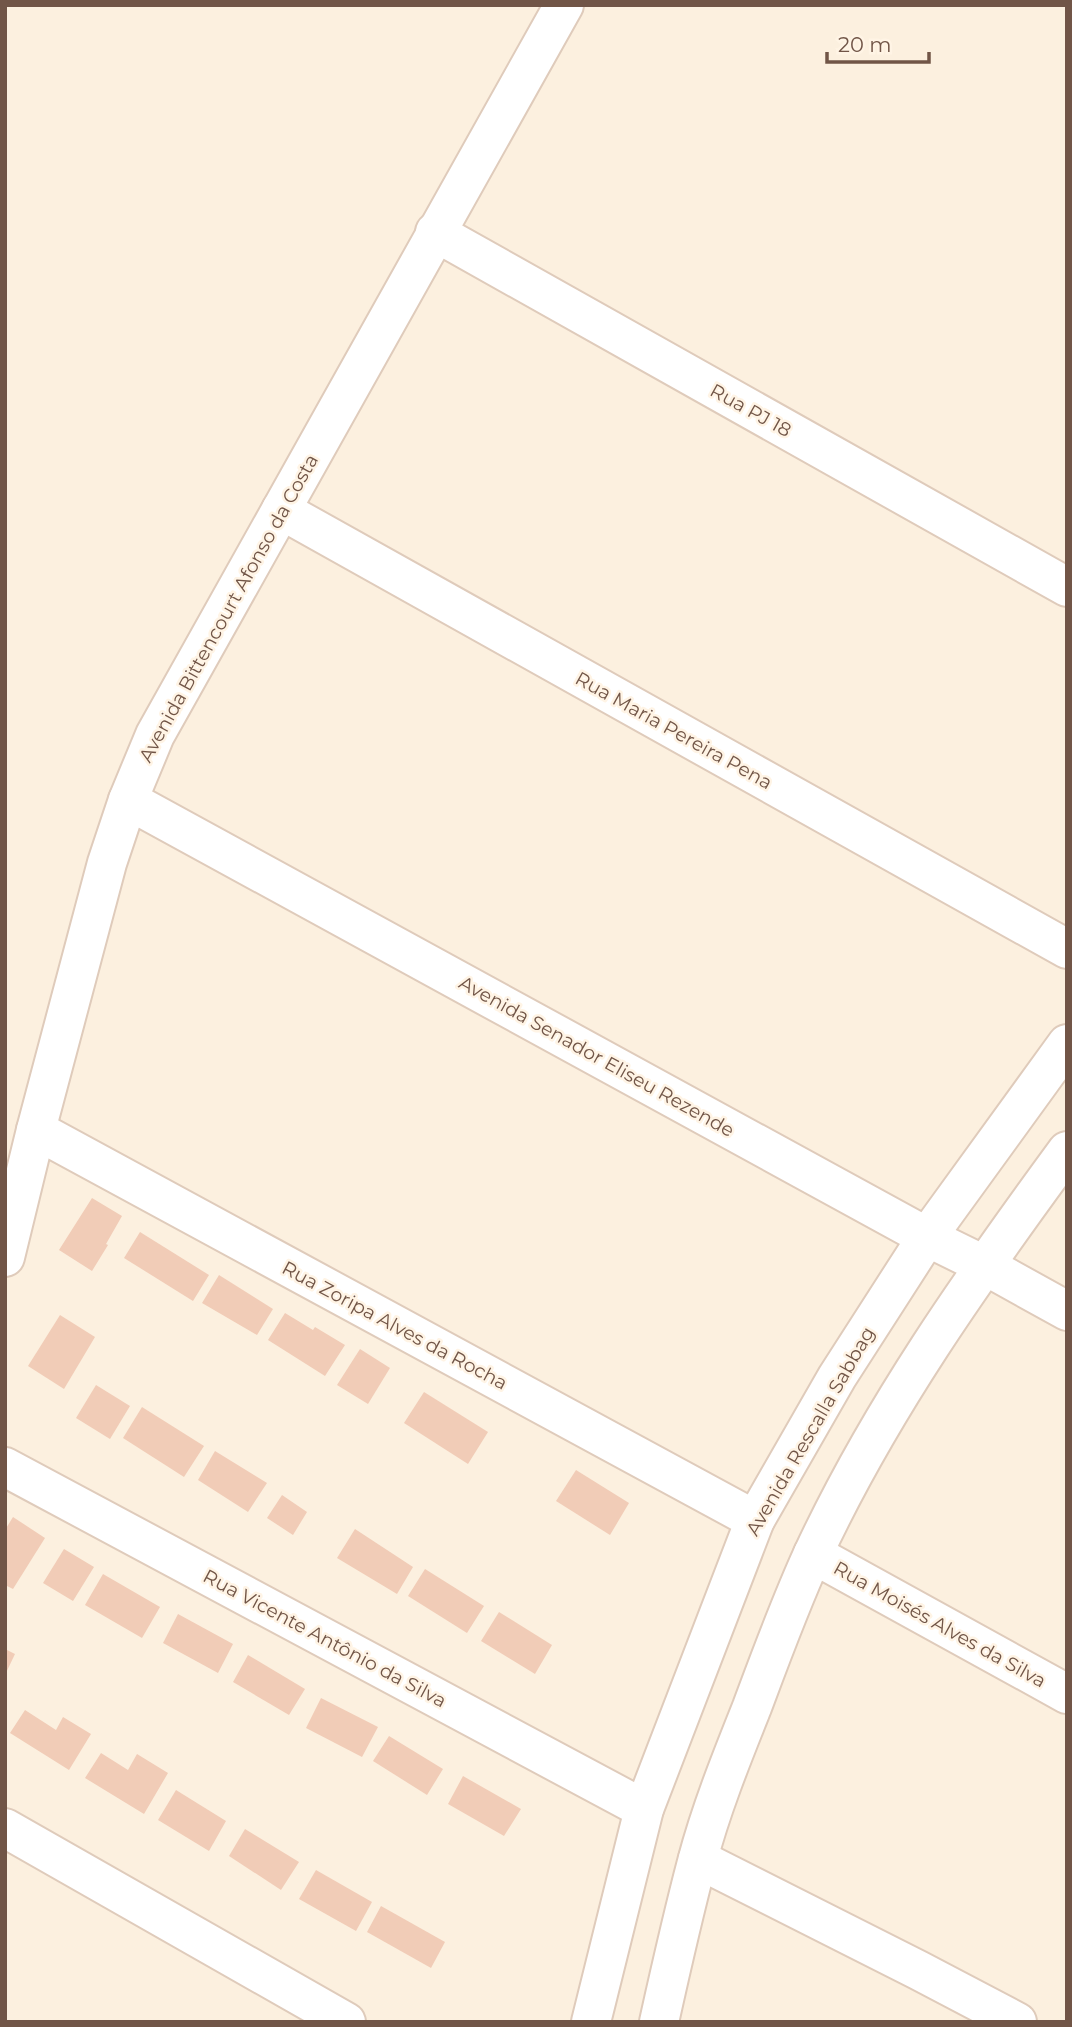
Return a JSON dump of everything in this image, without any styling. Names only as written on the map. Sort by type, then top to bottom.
[{"type":"street","name":"Avenida Bittencourt Afonso da Costa","points":[[5,1257],[107,863],[128,800],[155,735],[564,5]]},
{"type":"street","name":"Rua PJ 18","points":[[435,232],[1067,587]]},
{"type":"street","name":"Rua Maria Pereira Pena","points":[[281,510],[1067,949]]},
{"type":"street","name":"Avenida Senador Eliseu Rezende","points":[[128,800],[1067,1311]]},
{"type":"street","name":"Avenida Rescalla Sabbag","points":[[591,2022],[644,1810],[755,1520],[837,1377],[927,1237],[1067,1044]]},
{"type":"street","name":"Rua Zoripa Alves da Rocha","points":[[36,1130],[755,1520]]},
{"type":"street","points":[[659,2022],[698,1859],[736,1748],[813,1554],[858,1467],[909,1380],[984,1265],[1067,1151]]},
{"type":"street","name":"Rua Vicente Antônio da Silva","points":[[5,1467],[644,1810]]},
{"type":"street","name":"Rua Moisés Alves da Silva","points":[[813,1554],[1067,1694]]},
{"type":"street","points":[[5,1828],[346,2022]]},
{"type":"street","points":[[698,1859],[918,1969],[1017,2022]]},
{"type":"building","points":[[92,1198],[122,1216],[92,1271],[59,1250]]},
{"type":"building","points":[[140,1232],[209,1275],[193,1301],[124,1258]]},
{"type":"building","points":[[219,1275],[273,1309],[257,1335],[202,1303]]},
{"type":"building","points":[[285,1313],[345,1345],[325,1376],[268,1340]]},
{"type":"building","points":[[60,1315],[95,1337],[64,1389],[28,1366]]},
{"type":"building","points":[[360,1349],[390,1368],[368,1404],[337,1385]]},
{"type":"building","points":[[96,1385],[130,1406],[110,1439],[76,1418]]},
{"type":"building","points":[[424,1392],[488,1432],[468,1464],[404,1423]]},
{"type":"building","points":[[142,1407],[204,1446],[184,1477],[123,1438]]},
{"type":"building","points":[[215,1451],[267,1483],[248,1512],[198,1480]]},
{"type":"building","points":[[576,1470],[629,1503],[610,1535],[556,1501]]},
{"type":"building","points":[[282,1495],[307,1512],[293,1535],[267,1518]]},
{"type":"building","points":[[13,1517],[45,1538],[13,1589],[5,1585],[5,1530]]},
{"type":"building","points":[[355,1529],[413,1567],[397,1594],[337,1558]]},
{"type":"building","points":[[64,1549],[94,1567],[73,1601],[43,1583]]},
{"type":"building","points":[[425,1569],[484,1606],[467,1633],[408,1596]]},
{"type":"building","points":[[103,1574],[160,1607],[142,1638],[85,1605]]},
{"type":"building","points":[[499,1612],[552,1645],[535,1674],[481,1641]]},
{"type":"building","points":[[178,1614],[233,1644],[218,1673],[163,1643]]},
{"type":"building","points":[[5,1649],[15,1654],[5,1675]]},
{"type":"building","points":[[248,1655],[305,1689],[289,1715],[233,1682]]},
{"type":"building","points":[[321,1698],[378,1727],[362,1757],[306,1728]]},
{"type":"building","points":[[25,1710],[56,1730],[63,1717],[91,1734],[69,1770],[10,1733]]},
{"type":"building","points":[[389,1736],[443,1769],[427,1795],[373,1761]]},
{"type":"building","points":[[101,1753],[128,1770],[137,1754],[168,1773],[144,1814],[85,1778]]},
{"type":"building","points":[[463,1776],[521,1809],[504,1836],[448,1804]]},
{"type":"building","points":[[176,1790],[226,1821],[209,1851],[158,1820]]},
{"type":"building","points":[[245,1829],[299,1862],[281,1890],[229,1856]]},
{"type":"building","points":[[316,1870],[372,1902],[356,1931],[299,1899]]},
{"type":"building","points":[[381,1906],[445,1942],[431,1968],[367,1932]]}]
